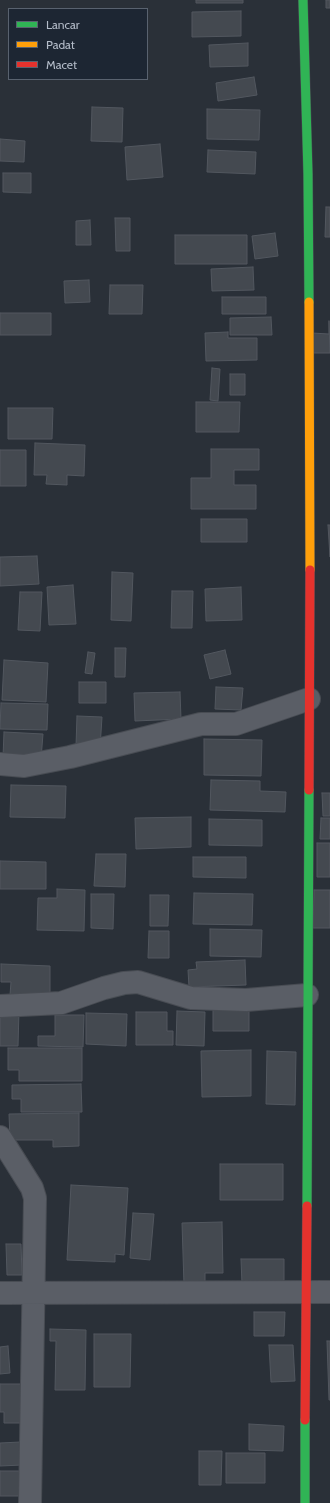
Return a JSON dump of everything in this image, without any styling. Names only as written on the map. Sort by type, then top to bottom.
[{"type":"street","points":[[303,0],[308,174],[309,699],[305,1503]]},
{"type":"street","points":[[0,764],[24,766],[70,758],[201,724],[236,724],[309,699]]},
{"type":"street","points":[[0,1006],[61,1002],[104,988],[124,983],[138,982],[190,998],[246,1000],[307,995]]},
{"type":"street","points":[[0,1137],[32,1188],[36,1198],[30,1503]]},
{"type":"street","points":[[0,1293],[330,1292]]},
{"type":"building","points":[[196,0],[243,0],[243,3],[196,3]]},
{"type":"building","points":[[326,0],[330,0],[330,8],[326,8]]},
{"type":"building","points":[[241,11],[241,36],[192,37],[192,12]]},
{"type":"building","points":[[248,43],[248,66],[210,67],[209,45]]},
{"type":"building","points":[[254,77],[257,95],[218,101],[216,83]]},
{"type":"building","points":[[92,107],[123,108],[122,142],[91,141]]},
{"type":"building","points":[[207,109],[260,110],[259,140],[207,139]]},
{"type":"building","points":[[0,139],[25,141],[24,162],[0,161]]},
{"type":"building","points":[[160,144],[163,177],[127,180],[125,147]]},
{"type":"building","points":[[208,150],[256,152],[255,174],[207,172]]},
{"type":"building","points":[[3,173],[31,173],[31,193],[3,192]]},
{"type":"building","points":[[326,207],[330,207],[330,237],[325,237]]},
{"type":"building","points":[[115,218],[130,218],[130,251],[116,251]]},
{"type":"building","points":[[90,220],[91,245],[76,245],[76,221]]},
{"type":"building","points":[[275,233],[278,256],[255,259],[252,236]]},
{"type":"building","points":[[175,235],[247,235],[247,264],[175,264]]},
{"type":"building","points":[[253,267],[254,290],[212,291],[211,269]]},
{"type":"building","points":[[89,280],[90,302],[65,303],[64,281]]},
{"type":"building","points":[[110,285],[143,285],[142,314],[109,314]]},
{"type":"building","points":[[222,297],[266,297],[266,314],[222,314]]},
{"type":"building","points":[[0,313],[51,313],[51,335],[0,335]]},
{"type":"building","points":[[271,317],[272,335],[230,335],[230,318]]},
{"type":"building","points":[[329,321],[330,353],[311,353],[312,333],[329,334]]},
{"type":"building","points":[[228,332],[228,338],[257,338],[257,360],[206,361],[205,333]]},
{"type":"building","points":[[212,368],[220,369],[218,401],[210,400]]},
{"type":"building","points":[[230,374],[245,374],[245,395],[230,395]]},
{"type":"building","points":[[196,402],[240,402],[239,432],[196,432]]},
{"type":"building","points":[[8,408],[53,408],[52,439],[8,439]]},
{"type":"building","points":[[35,443],[85,445],[84,476],[67,475],[67,485],[46,484],[47,475],[34,475]]},
{"type":"building","points":[[211,449],[259,449],[259,470],[234,470],[234,485],[256,485],[256,509],[191,509],[191,478],[211,478]]},
{"type":"building","points":[[0,450],[26,450],[26,486],[0,486]]},
{"type":"building","points":[[201,519],[247,519],[247,542],[201,542]]},
{"type":"building","points":[[328,525],[330,525],[330,557]]},
{"type":"building","points":[[37,556],[39,584],[0,586],[0,557]]},
{"type":"building","points":[[112,572],[133,573],[131,621],[111,620]]},
{"type":"building","points":[[73,585],[76,624],[49,625],[47,587]]},
{"type":"building","points":[[241,587],[242,620],[206,621],[205,589]]},
{"type":"building","points":[[172,591],[193,591],[192,628],[171,628]]},
{"type":"building","points":[[20,592],[42,592],[40,631],[18,630]]},
{"type":"building","points":[[115,648],[126,648],[125,677],[115,677]]},
{"type":"building","points":[[225,650],[231,674],[210,679],[204,655]]},
{"type":"building","points":[[88,652],[95,653],[92,674],[85,673]]},
{"type":"building","points":[[4,660],[48,663],[46,702],[2,700]]},
{"type":"building","points":[[79,682],[106,682],[106,703],[79,703]]},
{"type":"building","points":[[216,687],[243,688],[241,710],[215,709]]},
{"type":"building","points":[[180,692],[181,719],[135,721],[134,693]]},
{"type":"building","points":[[1,703],[48,704],[47,730],[0,729]]},
{"type":"building","points":[[77,716],[102,717],[100,748],[76,746]]},
{"type":"building","points":[[4,732],[43,734],[41,759],[3,757]]},
{"type":"building","points":[[204,739],[262,740],[261,776],[204,775]]},
{"type":"building","points":[[211,780],[260,781],[260,791],[286,792],[285,812],[210,810]]},
{"type":"building","points":[[11,785],[66,786],[65,818],[10,817]]},
{"type":"building","points":[[322,793],[330,793],[330,816],[323,816]]},
{"type":"building","points":[[191,817],[191,847],[136,849],[135,818]]},
{"type":"building","points":[[321,818],[330,818],[330,839],[320,839]]},
{"type":"building","points":[[209,819],[262,820],[262,846],[209,845]]},
{"type":"building","points":[[317,843],[330,843],[330,877],[317,877]]},
{"type":"building","points":[[96,854],[126,854],[125,887],[94,886]]},
{"type":"building","points":[[193,857],[246,857],[246,878],[193,877]]},
{"type":"building","points":[[0,861],[46,862],[46,889],[0,889]]},
{"type":"building","points":[[57,889],[85,890],[84,931],[37,930],[38,898],[57,898]]},
{"type":"building","points":[[314,890],[330,890],[330,928],[313,928]]},
{"type":"building","points":[[194,893],[253,894],[252,925],[193,924]]},
{"type":"building","points":[[91,894],[114,894],[113,929],[91,928]]},
{"type":"building","points":[[150,895],[169,895],[168,926],[150,926]]},
{"type":"building","points":[[210,929],[262,930],[261,957],[210,956]]},
{"type":"building","points":[[149,931],[169,931],[169,958],[148,958]]},
{"type":"building","points":[[245,960],[246,985],[189,987],[188,970],[197,969],[196,962]]},
{"type":"building","points":[[1,964],[50,966],[50,997],[10,995],[11,982],[1,982]]},
{"type":"building","points":[[213,1008],[249,1008],[249,1031],[213,1031]]},
{"type":"building","points":[[0,1010],[19,1011],[18,1046],[0,1046]]},
{"type":"building","points":[[177,1011],[205,1012],[204,1046],[176,1045]]},
{"type":"building","points":[[136,1012],[167,1012],[167,1031],[173,1031],[173,1045],[136,1045]]},
{"type":"building","points":[[86,1013],[127,1014],[126,1046],[86,1044]]},
{"type":"building","points":[[55,1015],[84,1015],[83,1047],[38,1046],[38,1036],[55,1036]]},
{"type":"building","points":[[8,1048],[82,1048],[82,1081],[19,1081],[19,1070],[8,1070]]},
{"type":"building","points":[[251,1050],[251,1096],[202,1097],[201,1051]]},
{"type":"building","points":[[267,1051],[296,1052],[295,1105],[266,1104]]},
{"type":"building","points":[[81,1084],[82,1112],[21,1112],[21,1099],[12,1099],[12,1085]]},
{"type":"building","points":[[79,1113],[79,1146],[53,1147],[53,1140],[10,1140],[9,1114]]},
{"type":"building","points":[[220,1164],[283,1164],[283,1200],[220,1200]]},
{"type":"building","points":[[71,1185],[128,1188],[124,1255],[115,1254],[115,1262],[67,1260]]},
{"type":"building","points":[[133,1213],[154,1214],[150,1260],[130,1258]]},
{"type":"building","points":[[222,1222],[223,1273],[205,1273],[205,1285],[184,1285],[182,1223]]},
{"type":"building","points":[[6,1244],[21,1244],[22,1275],[7,1275]]},
{"type":"building","points":[[241,1259],[284,1259],[284,1283],[242,1284]]},
{"type":"building","points":[[254,1312],[285,1312],[284,1336],[254,1336]]},
{"type":"building","points":[[50,1329],[86,1330],[85,1390],[55,1390],[56,1341],[50,1341]]},
{"type":"building","points":[[94,1334],[131,1334],[130,1387],[94,1387]]},
{"type":"building","points":[[327,1341],[330,1341],[330,1400],[329,1400]]},
{"type":"building","points":[[269,1345],[293,1345],[295,1381],[271,1382]]},
{"type":"building","points":[[8,1346],[10,1373],[0,1374],[0,1347]]},
{"type":"building","points":[[0,1384],[23,1384],[24,1423],[4,1423],[4,1412],[0,1412]]},
{"type":"building","points":[[249,1424],[284,1426],[283,1451],[249,1450]]},
{"type":"building","points":[[21,1442],[22,1465],[0,1466],[0,1443]]},
{"type":"building","points":[[199,1451],[222,1451],[221,1485],[199,1485]]},
{"type":"building","points":[[226,1453],[265,1453],[265,1483],[226,1483]]},
{"type":"building","points":[[0,1471],[27,1471],[27,1496],[0,1496]]},
{"type":"traffic: fast","points":[[303,0],[308,174],[309,302]]},
{"type":"traffic: fast","points":[[307,1206],[309,790]]},
{"type":"traffic: fast","points":[[305,1420],[305,1503]]},
{"type":"traffic: slow","points":[[309,302],[310,570]]},
{"type":"traffic: jam","points":[[309,790],[310,570]]},
{"type":"traffic: jam","points":[[305,1420],[307,1206]]}]
